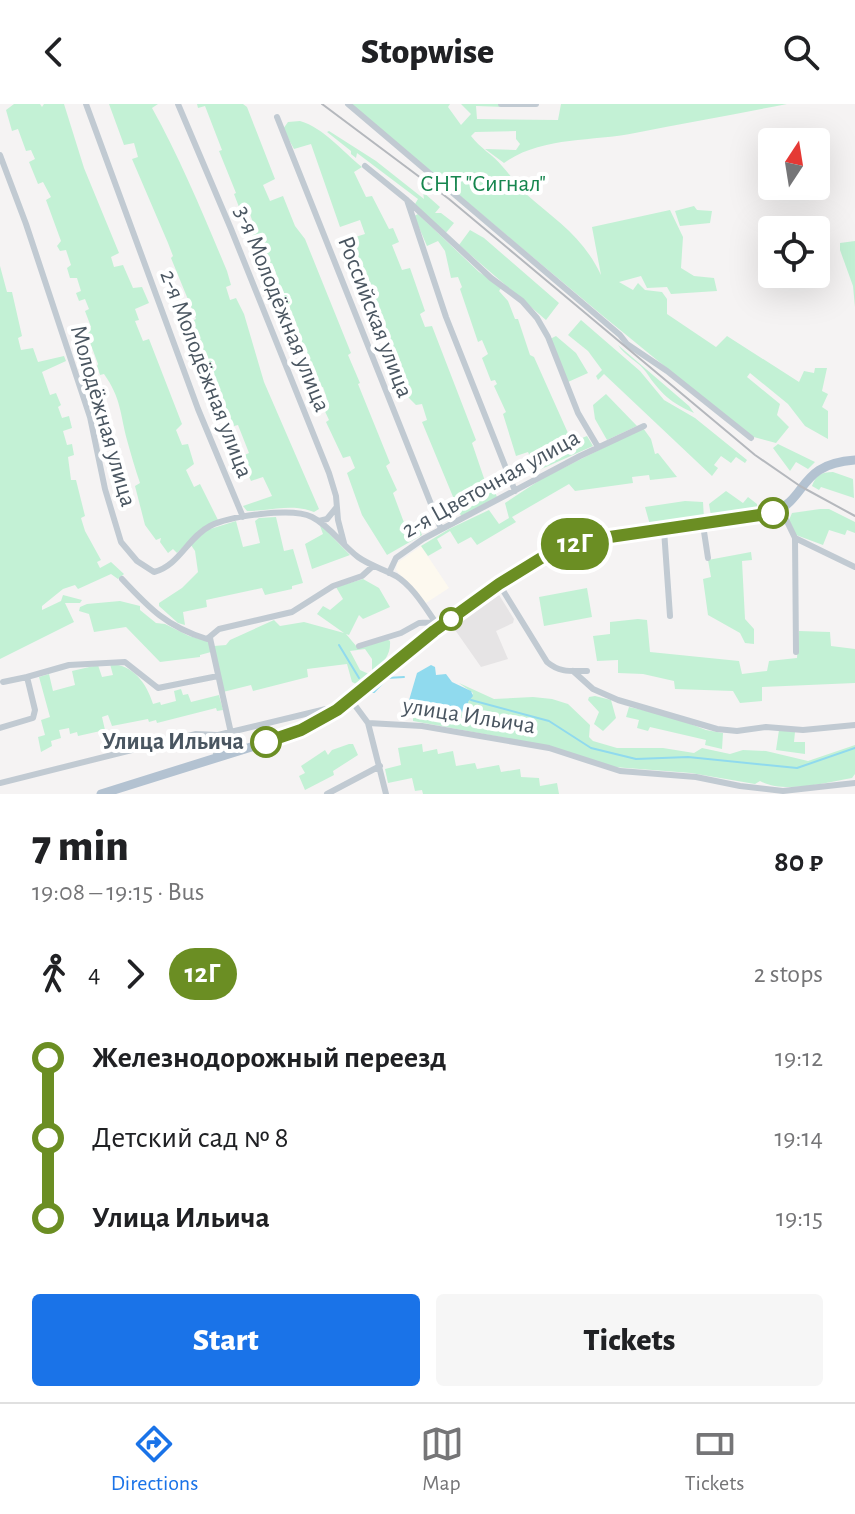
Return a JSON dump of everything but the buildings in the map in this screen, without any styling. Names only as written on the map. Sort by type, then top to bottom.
[{"type":"main road","points":[[101,794],[301,730],[351,700],[437,624],[538,559],[565,547],[596,539],[764,515],[781,509],[816,471],[834,463],[855,460]]},
{"type":"street","name":"2-я Молодёжная улица","points":[[86,104],[198,409],[243,517]]},
{"type":"street","name":"3-я Молодёжная улица","points":[[178,104],[329,473],[345,546]]},
{"type":"street","points":[[348,104],[627,344],[667,371],[751,438]]},
{"type":"street","points":[[501,104],[536,104]]},
{"type":"street","name":"Российская улица","points":[[277,117],[441,529]]},
{"type":"street","name":"Молодёжная улица","points":[[0,155],[90,417],[105,489],[121,542],[137,561],[154,572],[169,566],[211,525],[243,517]]},
{"type":"street","points":[[365,166],[407,200],[491,278],[522,301],[537,318],[548,337],[578,413],[598,447]]},
{"type":"street","points":[[407,200],[446,317],[515,491]]},
{"type":"street","name":"2-я Цветочная улица","points":[[437,624],[407,585],[389,573],[396,558],[441,529],[644,426]]},
{"type":"street","points":[[319,521],[327,519],[338,505]]},
{"type":"street","points":[[781,509],[795,538],[796,652]]},
{"type":"street","points":[[243,517],[307,514],[345,546],[373,566],[389,573]]},
{"type":"street","points":[[703,525],[708,558]]},
{"type":"street","points":[[664,530],[670,616]]},
{"type":"street","points":[[795,538],[855,567]]},
{"type":"street","points":[[210,638],[219,629],[282,615],[302,607],[333,586],[362,576],[373,566]]},
{"type":"street","points":[[122,579],[157,615],[180,629],[210,638]]},
{"type":"street","points":[[499,584],[547,662],[556,670],[587,671]]},
{"type":"street","points":[[359,646],[419,623],[437,624]]},
{"type":"street","points":[[396,634],[408,650]]},
{"type":"street","points":[[210,638],[231,733]]},
{"type":"street","points":[[3,682],[69,665],[113,661],[128,663],[155,688],[218,676]]},
{"type":"street","points":[[573,671],[593,689],[618,700],[717,729],[737,731],[766,727],[803,730],[855,725]]},
{"type":"street","points":[[0,728],[33,718],[35,710],[27,677]]},
{"type":"street","name":"улица Ильича","points":[[351,700],[368,723],[422,726],[549,748],[620,771],[696,777],[783,791],[855,783]]},
{"type":"street","points":[[0,783],[196,734],[212,736],[231,733],[326,709],[337,710]]},
{"type":"street","points":[[368,723],[386,794]]},
{"type":"street","points":[[212,736],[217,758]]},
{"type":"street","points":[[327,794],[380,766]]},
{"type":"shaded area","points":[[421,546],[449,588],[426,603],[396,570],[397,563]]},
{"type":"shaded area","points":[[499,595],[514,619],[513,623],[496,631],[508,659],[481,667],[453,627]]},
{"type":"green space","points":[[14,104],[40,104],[42,107],[44,104],[64,104],[84,168],[119,253],[111,257],[114,267],[123,265],[133,288],[142,287],[149,303],[135,309],[139,320],[135,321],[143,341],[149,339],[182,424],[176,430],[182,445],[188,444],[194,464],[186,470],[194,487],[200,484],[218,520],[202,528],[177,553],[173,549],[168,553],[160,542],[161,538],[156,540],[145,525],[135,486],[140,483],[117,398],[104,374],[100,375],[85,329],[91,327],[85,311],[89,309],[85,299],[79,301],[76,293],[81,291],[77,278],[70,278],[67,268],[71,265],[66,250],[60,251],[57,246],[61,241],[46,200],[51,197],[43,182],[38,184],[29,162],[35,159],[31,150],[26,151],[18,129],[12,131],[6,110]]},
{"type":"green space","points":[[109,104],[158,104],[152,108],[182,167],[227,271],[231,285],[226,287],[230,300],[236,298],[244,314],[264,382],[319,509],[314,512],[289,508],[247,511],[243,506],[272,496],[263,477],[251,481],[240,457],[249,453],[189,322],[196,319],[132,159],[138,157],[134,143],[124,145]]},
{"type":"green space","points":[[197,104],[243,104],[247,107],[275,179],[263,185],[270,201],[283,196],[295,226],[305,239],[351,353],[348,355],[358,384],[390,463],[386,466],[397,490],[393,493],[406,528],[417,524],[422,535],[387,555],[362,515],[347,473],[355,468],[350,456],[343,458],[326,422],[329,420],[322,405],[328,402],[323,387],[312,390],[301,363],[305,361],[294,332],[298,330],[294,319],[289,320],[280,307],[270,279],[277,276],[272,263],[262,266],[250,228],[254,226],[247,205],[239,207],[205,106],[198,108]]},
{"type":"green space","name":"СНТ \"Сигнал\"","points":[[350,104],[450,104],[448,107],[461,125],[471,114],[461,104],[505,104],[504,107],[476,106],[477,119],[558,120],[561,104],[787,104],[635,133],[551,144],[519,154],[504,163],[485,149],[516,150],[520,144],[516,131],[475,132],[471,136],[522,191],[578,240],[601,275],[592,227],[670,210],[683,237],[681,268],[694,276],[714,278],[717,291],[671,294],[667,287],[647,288],[641,276],[619,282],[633,290],[638,283],[645,290],[662,292],[667,299],[667,314],[716,347],[727,336],[799,382],[804,371],[814,373],[815,368],[827,368],[822,391],[828,394],[822,407],[828,411],[828,439],[805,426],[788,404],[750,373],[747,377],[780,404],[777,415],[789,427],[776,443],[750,436]]},
{"type":"green space","points":[[300,121],[325,134],[362,167],[354,172],[366,197],[372,196],[389,229],[393,228],[399,242],[392,245],[402,270],[410,268],[425,311],[420,314],[425,327],[432,326],[476,440],[472,443],[488,490],[493,488],[497,497],[461,516],[422,422],[427,420],[422,404],[416,405],[406,395],[386,341],[390,339],[384,323],[381,324],[362,266],[349,239],[365,234],[360,220],[340,227],[311,144],[294,149],[283,129],[288,122]]},
{"type":"green space","points":[[329,131],[376,161],[424,199],[423,192],[440,207],[435,213],[441,213],[454,223],[445,234],[415,204],[418,199],[357,153],[356,158]]},
{"type":"green space","points":[[694,206],[697,210],[712,211],[710,223],[680,226],[675,211]]},
{"type":"green space","points":[[418,214],[479,272],[502,287],[499,291],[508,301],[515,319],[518,319],[530,355],[534,357],[572,442],[587,436],[593,446],[537,471],[528,452],[516,456],[503,414],[506,412],[494,386],[497,384],[495,380],[491,381],[482,358],[488,354],[482,340],[478,342],[458,277],[451,278],[445,251],[438,241],[427,246],[414,216]]},
{"type":"green space","points":[[470,230],[484,238],[559,303],[546,320],[459,245]]},
{"type":"green space","points":[[855,241],[855,307],[853,286],[840,243]]},
{"type":"green space","points":[[0,266],[7,292],[12,292],[22,336],[18,338],[21,350],[33,348],[38,362],[64,356],[66,361],[42,372],[50,395],[56,393],[62,418],[69,416],[72,428],[63,431],[67,445],[72,444],[74,455],[68,457],[71,480],[76,480],[85,516],[81,518],[101,560],[97,562],[100,568],[111,562],[124,574],[118,579],[111,574],[78,589],[75,585],[63,589],[42,606],[42,610],[61,601],[63,595],[82,600],[80,603],[65,603],[74,622],[0,659]]},
{"type":"green space","points":[[581,320],[640,371],[664,400],[695,418],[747,460],[745,463],[736,457],[731,463],[721,456],[714,465],[718,468],[712,476],[604,374],[598,380],[596,376],[602,370],[588,351],[568,335]]},
{"type":"green space","points":[[556,336],[576,353],[588,373],[568,382],[550,339]]},
{"type":"green space","points":[[618,345],[694,413],[667,397],[643,368]]},
{"type":"green space","points":[[606,394],[637,426],[607,440],[595,419],[593,405]]},
{"type":"green space","points":[[643,428],[651,439],[655,454],[658,453],[677,477],[650,480],[649,475],[632,477],[633,483],[575,491],[569,484],[512,517],[516,522],[477,545],[471,537],[458,544],[450,531],[437,539],[442,548],[428,556],[421,546],[489,510],[499,524],[509,518],[505,503],[543,478]]},
{"type":"green space","points":[[778,444],[815,462],[808,469],[796,462],[790,471],[773,448]]},
{"type":"green space","points":[[833,472],[853,479],[854,498],[812,486],[820,475]]},
{"type":"green space","points":[[726,491],[743,503],[748,497],[757,504],[757,510],[711,516],[709,504]]},
{"type":"green space","points":[[685,501],[703,502],[704,519],[650,525],[645,507]]},
{"type":"green space","points":[[829,509],[855,522],[855,533],[847,530],[845,535],[829,530],[823,545],[796,535],[789,520],[792,513]]},
{"type":"green space","points":[[276,517],[284,551],[293,549],[303,583],[292,586],[292,589],[265,595],[262,588],[206,600],[207,607],[183,612],[185,625],[178,623],[159,606],[198,572],[191,545],[207,530],[236,521],[243,547],[260,543],[255,521]]},
{"type":"green space","points":[[319,523],[350,555],[312,569],[305,544],[323,534]]},
{"type":"green space","points":[[751,552],[752,560],[742,561],[745,619],[754,629],[754,644],[745,643],[740,633],[708,615],[703,579],[711,577],[708,560]]},
{"type":"green space","points":[[363,579],[379,588],[390,607],[363,619],[359,615],[349,635],[346,634],[357,647],[385,638],[390,641],[390,646],[386,658],[375,671],[372,671],[372,659],[365,649],[350,651],[360,670],[371,675],[360,686],[352,682],[347,664],[307,669],[308,677],[253,691],[251,685],[223,692],[214,646],[226,645],[230,640],[274,620],[280,626],[304,622],[344,633],[317,614],[323,606],[330,610],[343,599],[336,587]]},
{"type":"green space","points":[[587,588],[592,617],[544,626],[539,597]]},
{"type":"green space","points":[[120,601],[140,606],[140,610],[156,623],[208,641],[211,652],[200,657],[160,662],[126,627],[94,632],[89,614],[79,611],[87,604]]},
{"type":"green space","points":[[647,620],[650,652],[739,661],[742,674],[767,671],[769,661],[797,658],[799,631],[830,632],[831,646],[855,649],[855,683],[762,687],[762,701],[740,703],[733,691],[675,689],[674,681],[643,674],[618,673],[618,660],[597,661],[593,636],[610,634],[610,622]]},
{"type":"green space","points":[[110,664],[126,667],[138,676],[153,704],[176,701],[174,691],[181,689],[183,695],[188,694],[191,702],[219,695],[223,710],[217,711],[216,708],[157,723],[148,719],[112,726],[108,715],[102,717],[105,730],[78,736],[77,732],[70,734],[69,728],[59,730],[61,738],[51,741],[52,746],[41,752],[38,737],[45,735],[41,720],[50,717],[39,677],[49,674],[53,691],[75,685],[72,671],[98,665],[102,677],[113,675]]},
{"type":"green space","points":[[459,683],[494,699],[533,697],[568,704],[590,725],[589,737],[593,741],[617,748],[663,748],[694,753],[702,748],[730,754],[743,750],[766,751],[808,761],[855,745],[855,774],[852,778],[780,787],[760,781],[755,784],[691,773],[614,767],[549,746],[413,721],[413,717],[463,711],[473,693]]},
{"type":"green space","points":[[595,696],[611,700],[616,718],[603,731],[594,724],[599,712],[588,700]]},
{"type":"green space","points":[[629,707],[723,733],[722,749],[705,745],[706,740],[650,727],[648,731],[637,728],[639,720],[626,717]]},
{"type":"green space","points":[[779,730],[795,732],[794,742],[805,742],[805,754],[776,750]]},
{"type":"green space","points":[[353,744],[358,755],[333,771],[334,775],[305,790],[299,776],[305,773],[301,766],[325,750],[328,755],[332,750]]},
{"type":"green space","points":[[422,744],[423,752],[437,749],[438,754],[453,751],[456,766],[475,763],[477,769],[499,765],[501,772],[520,769],[521,777],[539,778],[540,786],[557,783],[559,794],[423,794],[422,790],[415,791],[412,778],[388,783],[385,769],[401,765],[398,748]]},
{"type":"water","points":[[431,665],[435,667],[436,675],[446,674],[452,682],[471,691],[473,696],[468,702],[469,709],[455,715],[407,717],[405,714],[417,673]]},
{"type":"waterway","points":[[339,645],[359,678]]},
{"type":"waterway","points":[[371,692],[387,678],[404,677]]},
{"type":"waterway","points":[[471,700],[549,721],[591,748],[636,759],[688,757],[797,768],[855,748]]},
{"type":"railway","points":[[322,104],[449,199],[755,455],[800,486],[855,516]]},
{"type":"bus line","name":"12Г","points":[[266,742],[301,730],[337,710],[434,631],[499,584],[551,552],[596,539],[773,513]]},
{"type":"place","name":"Улица Ильича","points":[[266,742]]}]
